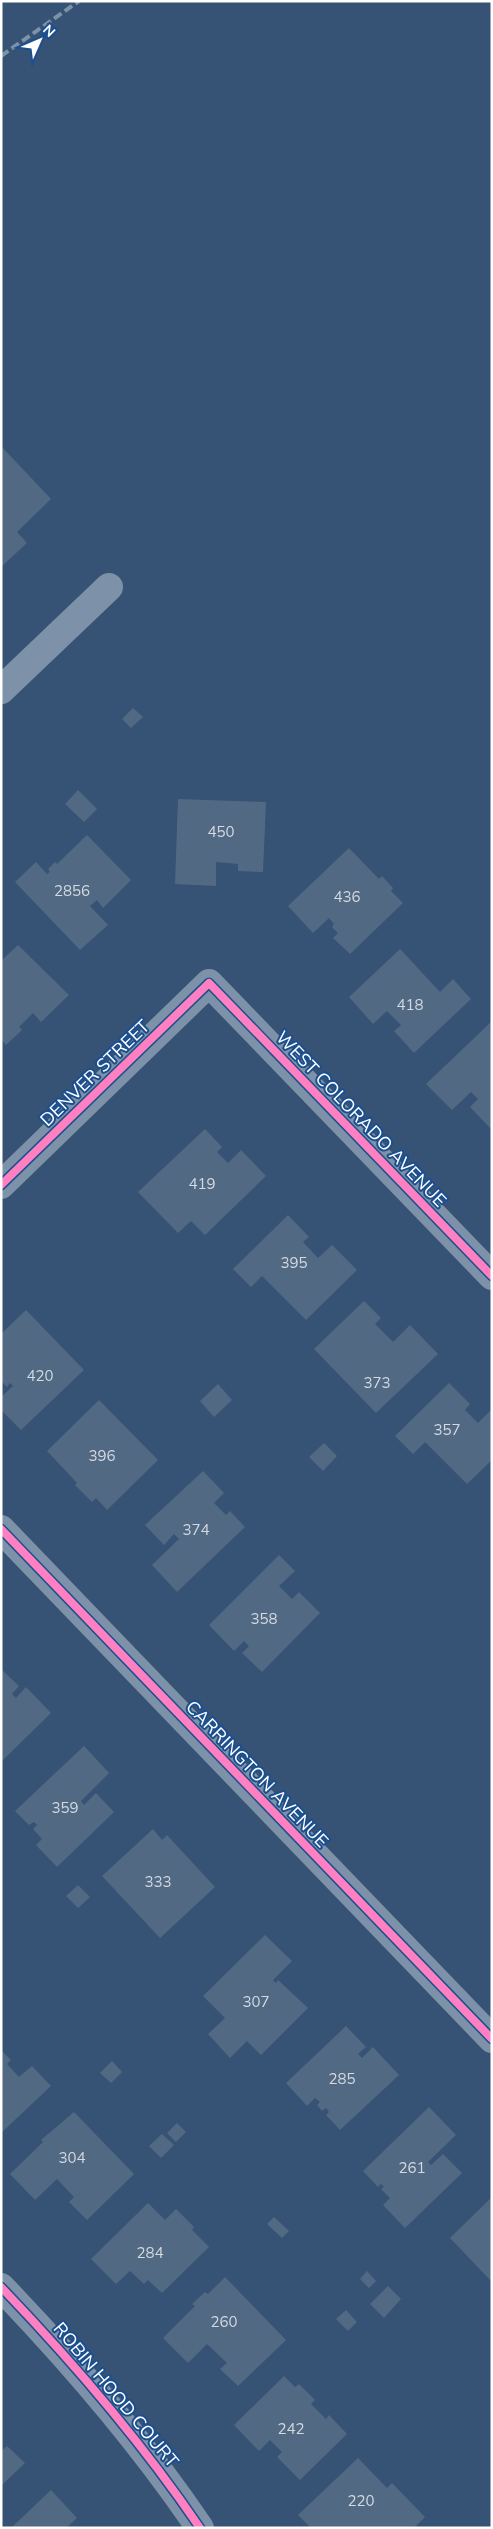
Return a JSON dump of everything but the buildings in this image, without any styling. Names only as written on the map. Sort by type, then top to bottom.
[{"type":"street","points":[[1,690],[109,587]]},
{"type":"street","name":"DENVER STREET","points":[[1,1185],[209,983]]},
{"type":"street","name":"WEST COLORADO AVENUE","points":[[209,983],[492,1276]]},
{"type":"street","name":"CARRINGTON AVENUE","points":[[1,1529],[492,2039]]},
{"type":"street","name":"ROBIN HOOD COURT","points":[[1,2287],[58,2346],[163,2473],[200,2528]]},
{"type":"railway","points":[[1,56],[79,1]]},
{"type":"cycle path","points":[[1,1185],[209,983],[492,1276]]},
{"type":"cycle path","points":[[1,1529],[492,2039]]},
{"type":"cycle path","points":[[1,2287],[80,2373],[130,2433],[200,2528]]}]
